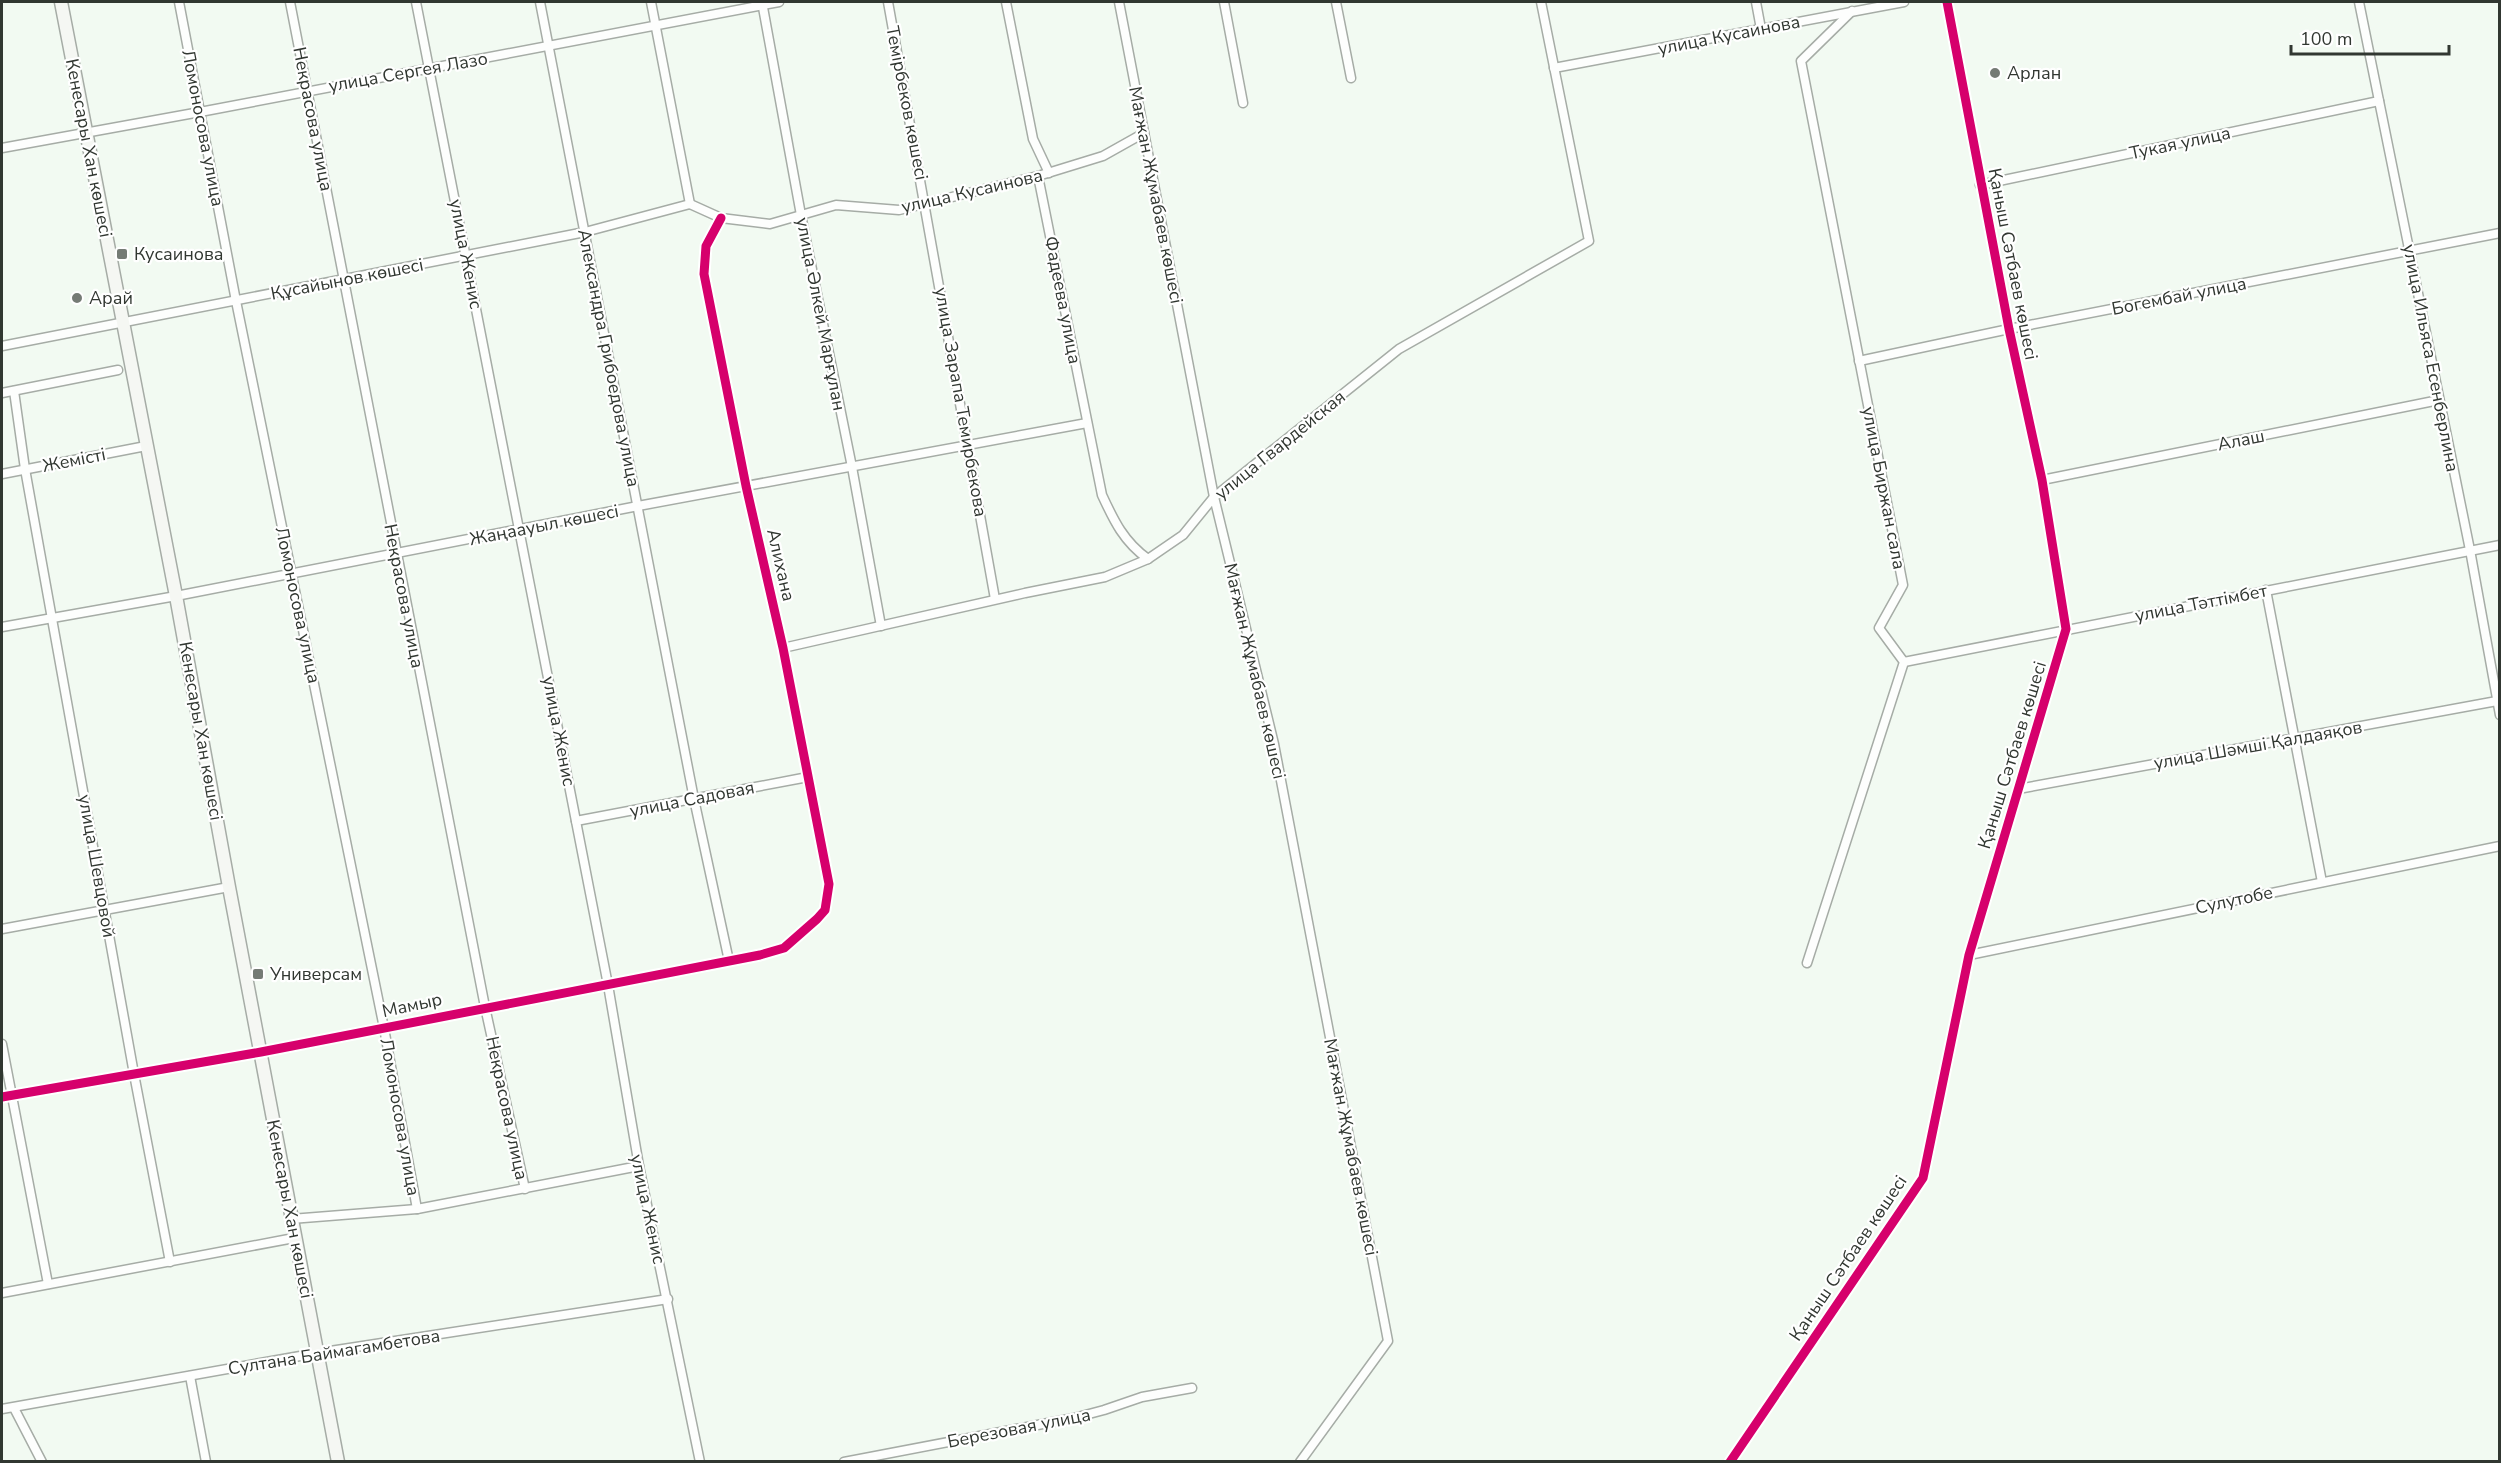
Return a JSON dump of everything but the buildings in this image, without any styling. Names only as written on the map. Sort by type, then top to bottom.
[{"type":"main road","name":"Кенесары Хан көшесі","points":[[61,2],[176,596],[228,887],[338,1461]]},
{"type":"street","name":"Ломоносова улица","points":[[179,2],[236,300],[384,1028],[417,1209]]},
{"type":"street","name":"Некрасова улица","points":[[290,2],[485,1007],[525,1189]]},
{"type":"street","name":"улица Женис","points":[[416,2],[608,985],[639,1166],[700,1461]]},
{"type":"street","name":"Александра Грибоедова улица","points":[[540,2],[694,799],[729,961]]},
{"type":"street","points":[[651,2],[690,204]]},
{"type":"street","name":"улица Сергея Лазо","points":[[2,148],[429,69],[763,3],[779,2]]},
{"type":"street","name":"Темірбеков көшесі","points":[[888,2],[926,205]]},
{"type":"street","points":[[1006,2],[1033,139],[1049,173]]},
{"type":"street","name":"Мағжан Жұмабаев көшесі","points":[[1119,2],[1214,496],[1274,744],[1388,1341],[1300,1461]]},
{"type":"street","points":[[1224,2],[1243,103]]},
{"type":"street","points":[[1336,2],[1351,78]]},
{"type":"street","points":[[1541,2],[1554,68]]},
{"type":"street","points":[[1756,2],[1761,29]]},
{"type":"street","name":"улица Кусаинова","points":[[1554,68],[1904,2]]},
{"type":"street","name":"Қаныш Сәтбаев көшесі","points":[[1730,1461],[1923,1178],[1969,955],[2066,629],[2042,480],[1980,185],[1947,2]]},
{"type":"street","name":"улица Ильяса Есенберлина","points":[[2359,2],[2470,550],[2499,715]]},
{"type":"street","name":"улица Әлкей Марғұлан","points":[[763,3],[801,215],[852,467],[880,626]]},
{"type":"street","name":"улица Биржан сала","points":[[1852,11],[1801,61],[1903,585],[1879,628],[1904,662]]},
{"type":"street","name":"улица Гвардейская","points":[[783,648],[995,599],[1105,577],[1148,559],[1183,535],[1214,496],[1400,349],[1589,241],[1554,68]]},
{"type":"street","name":"Тукая улица","points":[[1980,185],[2379,100]]},
{"type":"street","name":"улица Кусаинова","points":[[690,204],[721,218],[770,224],[836,205],[898,210],[926,205],[1049,173],[1103,156],[1144,133]]},
{"type":"street","name":"Фадеева улица","points":[[1038,176],[1102,495],[1113,520],[1128,543],[1148,559]]},
{"type":"street","name":"Құсайынов көшесі","points":[[2,343],[344,280],[585,232],[690,204]]},
{"type":"street","name":"улица Зарапа Темирбекова","points":[[926,205],[995,599]]},
{"type":"street","name":"Алихана","points":[[721,218],[706,246],[704,274],[746,486],[783,648],[829,884],[825,910],[817,919]]},
{"type":"street","name":"Богембай улица","points":[[1859,361],[2009,328],[2499,233]]},
{"type":"street","points":[[2,393],[118,370]]},
{"type":"street","name":"улица Шевцовой","points":[[14,391],[25,469],[170,1262]]},
{"type":"street","name":"Алаш","points":[[2042,480],[2439,399]]},
{"type":"street","name":"Жаңаауыл көшесі","points":[[2,627],[1087,423]]},
{"type":"street","name":"Жемісті","points":[[2,474],[146,446]]},
{"type":"street","name":"улица Тәттімбет","points":[[1904,662],[2499,545]]},
{"type":"street","points":[[2266,590],[2322,882]]},
{"type":"street","points":[[1807,963],[1904,662]]},
{"type":"street","name":"улица Шәмші Қалдаяқов","points":[[2019,789],[2497,701]]},
{"type":"street","name":"улица Садовая","points":[[576,821],[808,777]]},
{"type":"street","name":"Сулутобе","points":[[1969,955],[2499,846]]},
{"type":"street","points":[[2,929],[228,887]]},
{"type":"street","name":"Мамыр","points":[[2,1097],[261,1052],[729,961],[784,948],[817,919]]},
{"type":"street","points":[[2,1044],[48,1284]]},
{"type":"street","points":[[291,1219],[417,1209],[639,1166]]},
{"type":"street","points":[[2,1293],[294,1238]]},
{"type":"street","name":"Султана Баймагамбетова","points":[[2,1409],[317,1353],[668,1299]]},
{"type":"street","points":[[190,1376],[206,1461]]},
{"type":"street","name":"Березовая улица","points":[[844,1461],[1074,1418],[1142,1397],[1192,1388]]},
{"type":"street","points":[[14,1408],[42,1461]]},
{"type":"cycle path","points":[[1730,1462],[1923,1178],[1969,955],[2066,629],[2042,480],[2009,329],[1947,2]]},
{"type":"cycle path","points":[[2,1097],[261,1052],[760,955],[784,948],[825,910],[829,884],[783,648],[746,486],[704,274],[706,246],[721,218]]},
{"type":"place","name":"Арлан","points":[[1995,73]]},
{"type":"place","name":"Кусаинова","points":[[122,254]]},
{"type":"place","name":"Арай","points":[[77,298]]},
{"type":"place","name":"Универсам","points":[[258,974]]}]
